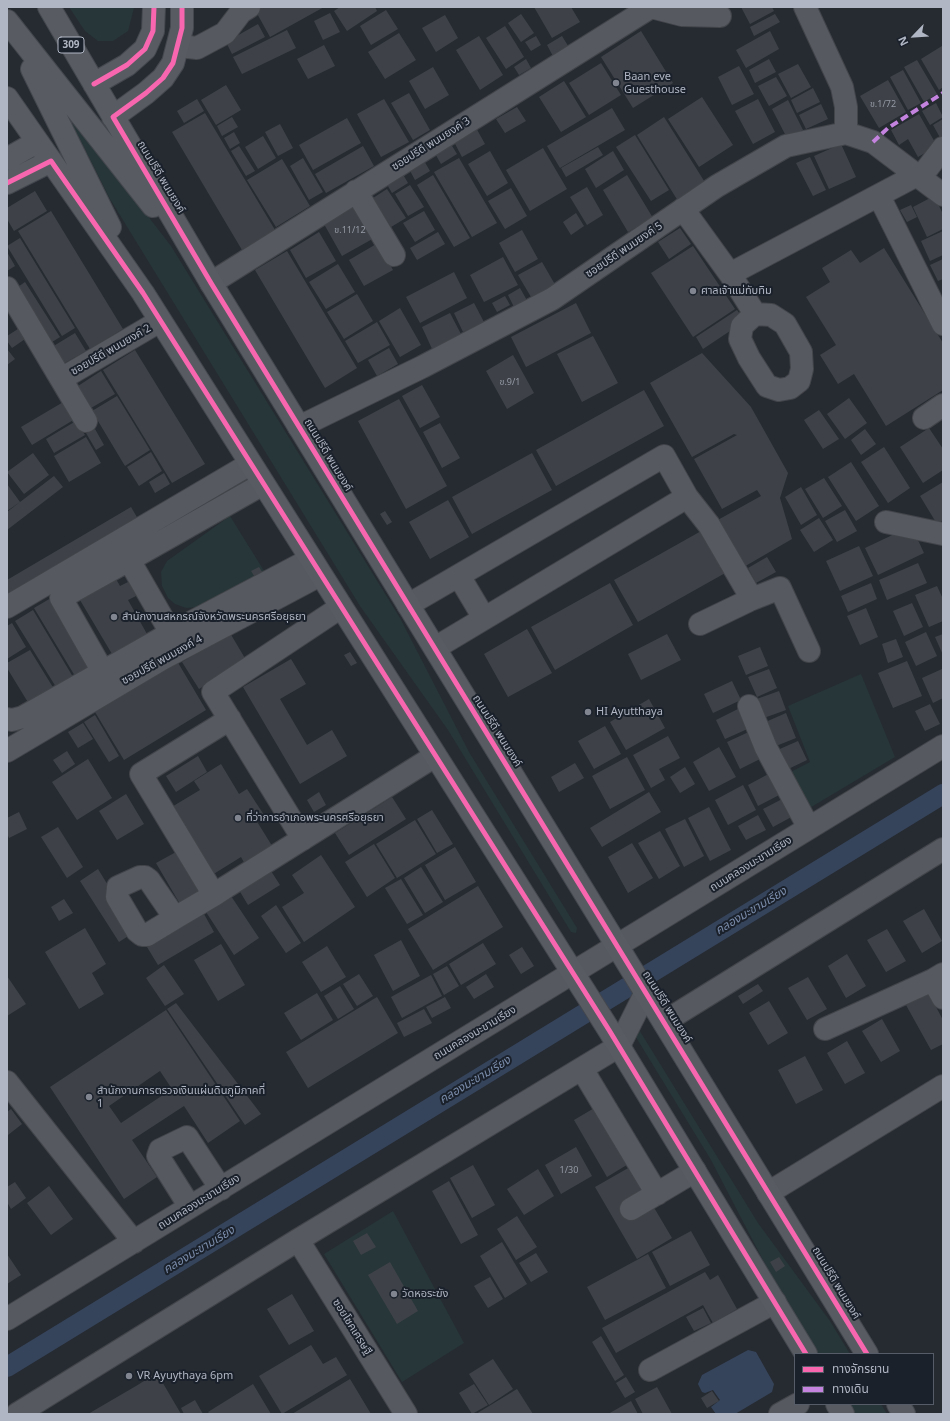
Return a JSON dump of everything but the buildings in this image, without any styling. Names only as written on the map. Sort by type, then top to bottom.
[{"type":"main road","name":"309","points":[[49,7],[94,84]]},
{"type":"main road","points":[[94,84],[127,65],[145,49],[153,32],[154,7]]},
{"type":"main road","points":[[113,117],[146,94],[162,78],[173,63],[182,28],[182,7]]},
{"type":"main road","name":"ถนนปรีดี พนมยงค์","points":[[11,27],[206,275]]},
{"type":"main road","name":"ถนนปรีดี พนมยงค์","points":[[11,27],[143,294]]},
{"type":"main road","name":"ถนนปรีดี พนมยงค์","points":[[94,84],[206,275],[622,954],[644,1003],[664,1022],[866,1353]]},
{"type":"main road","name":"ถนนปรีดี พนมยงค์","points":[[7,98],[143,294],[434,756],[614,1038],[805,1353]]},
{"type":"main road","points":[[7,159],[37,142]]},
{"type":"main road","points":[[7,183],[51,161]]},
{"type":"main road","points":[[838,1405],[843,1414]]},
{"type":"main road","points":[[899,1405],[904,1414]]},
{"type":"street","points":[[178,46],[197,48],[225,33],[241,12],[249,7]]},
{"type":"street","points":[[651,7],[682,15],[720,16]]},
{"type":"street","name":"ซอยปรีดี พนมยงค์ 3","points":[[206,275],[356,191],[651,7]]},
{"type":"street","points":[[805,7],[842,87],[846,107],[846,134]]},
{"type":"street","name":"ซอยปรีดี พนมยงค์ 5","points":[[299,427],[422,368],[552,299],[717,186],[786,146],[846,134],[873,142],[943,195]]},
{"type":"street","points":[[730,274],[919,176],[943,148]]},
{"type":"street","points":[[356,191],[394,255]]},
{"type":"street","points":[[879,196],[943,324]]},
{"type":"street","points":[[683,209],[730,274],[755,314]]},
{"type":"street","points":[[7,288],[86,421]]},
{"type":"street","name":"ซอยปรีดี พนมยงค์ 2","points":[[61,379],[160,321]]},
{"type":"street","points":[[924,418],[943,405]]},
{"type":"street","points":[[408,605],[664,456],[687,497],[709,525],[752,599]]},
{"type":"street","points":[[7,607],[250,464]]},
{"type":"street","points":[[103,672],[61,598],[263,484]]},
{"type":"street","points":[[435,648],[687,497]]},
{"type":"street","points":[[886,522],[943,534]]},
{"type":"street","points":[[129,560],[171,632]]},
{"type":"street","points":[[7,719],[12,720],[23,717],[171,632],[316,567]]},
{"type":"street","name":"ซอยปรีดี พนมยงค์ 4","points":[[7,751],[316,567]]},
{"type":"street","points":[[459,576],[484,618]]},
{"type":"street","points":[[700,624],[752,599],[780,588],[809,651]]},
{"type":"street","points":[[303,839],[213,692],[341,608]]},
{"type":"street","points":[[749,706],[766,748],[809,828]]},
{"type":"street","points":[[214,895],[141,774],[230,719]]},
{"type":"street","name":"ถนนคลองมะขามเรียง","points":[[7,1320],[190,1207],[622,954],[809,828],[943,746]]},
{"type":"street","points":[[174,918],[214,895],[434,756]]},
{"type":"street","points":[[664,1022],[943,849]]},
{"type":"street","points":[[825,1030],[940,984]]},
{"type":"street","points":[[18,1414],[298,1240],[582,1069],[614,1038],[644,1003]]},
{"type":"street","points":[[582,1069],[657,1194]]},
{"type":"street","points":[[7,1082],[134,1242]]},
{"type":"street","points":[[768,1193],[943,1086]]},
{"type":"street","points":[[190,1207],[158,1156],[160,1150],[187,1137],[221,1189]]},
{"type":"street","points":[[631,1209],[695,1171]]},
{"type":"street","name":"ซอยโชคเศรษฐี","points":[[298,1240],[406,1414]]},
{"type":"street","points":[[650,1370],[775,1302]]},
{"type":"street","points":[[780,1414],[796,1405]]},
{"type":"shaded area","points":[[69,7],[134,8],[128,31],[113,41],[98,41],[85,31]]},
{"type":"shaded area","points":[[75,122],[171,246],[400,618],[469,752],[577,928],[576,933],[571,932],[448,730],[360,606],[110,199],[72,124]]},
{"type":"shaded area","points":[[230,516],[266,574],[198,607],[186,608],[175,604],[168,598],[162,586],[161,572],[167,561]]},
{"type":"shaded area","points":[[861,674],[895,757],[803,812],[785,775],[810,762],[788,706]]},
{"type":"shaded area","points":[[638,1028],[758,1223],[830,1321],[849,1353],[817,1353],[777,1287],[711,1160],[634,1034]]},
{"type":"shaded area","points":[[393,1211],[464,1343],[402,1382],[324,1254]]},
{"type":"shaded area","points":[[850,1405],[882,1405],[887,1414],[855,1414]]},
{"type":"water","points":[[748,1350],[756,1352],[774,1384],[772,1392],[735,1414],[716,1414],[711,1407],[720,1400],[713,1390],[705,1393],[702,1392],[698,1384],[702,1375]]},
{"type":"waterway","name":"คลองมะขามเรียง","points":[[7,1367],[943,794]]},
{"type":"marked path","points":[[873,142],[888,128],[943,93]]},
{"type":"cycle path","points":[[94,84],[127,65],[145,49],[153,31],[154,7]]},
{"type":"cycle path","points":[[182,7],[182,28],[173,63],[163,78],[146,93],[113,117],[211,283],[866,1353]]},
{"type":"cycle path","points":[[7,183],[51,161],[143,293],[609,1030],[805,1353]]},
{"type":"place","name":"Baan eve Guesthouse","points":[[616,83]]},
{"type":"place","name":"ศาลเจ้าแม่ทับทิม","points":[[693,291]]},
{"type":"place","name":"สํานักงานสหกรณ์จังหวัดพระนครศรีอยุธยา","points":[[114,617]]},
{"type":"place","name":"HI Ayutthaya","points":[[588,712]]},
{"type":"place","name":"ที่ว่าการอำเภอพระนครศรีอยุธยา","points":[[238,818]]},
{"type":"place","name":"สำนักงานการตรวจเงินแผ่นดินภูมิภาคที่ 1","points":[[89,1097]]},
{"type":"place","name":"วัดหอระฆัง","points":[[394,1294]]},
{"type":"place","name":"VR Ayuythaya 6pm","points":[[129,1376]]}]
